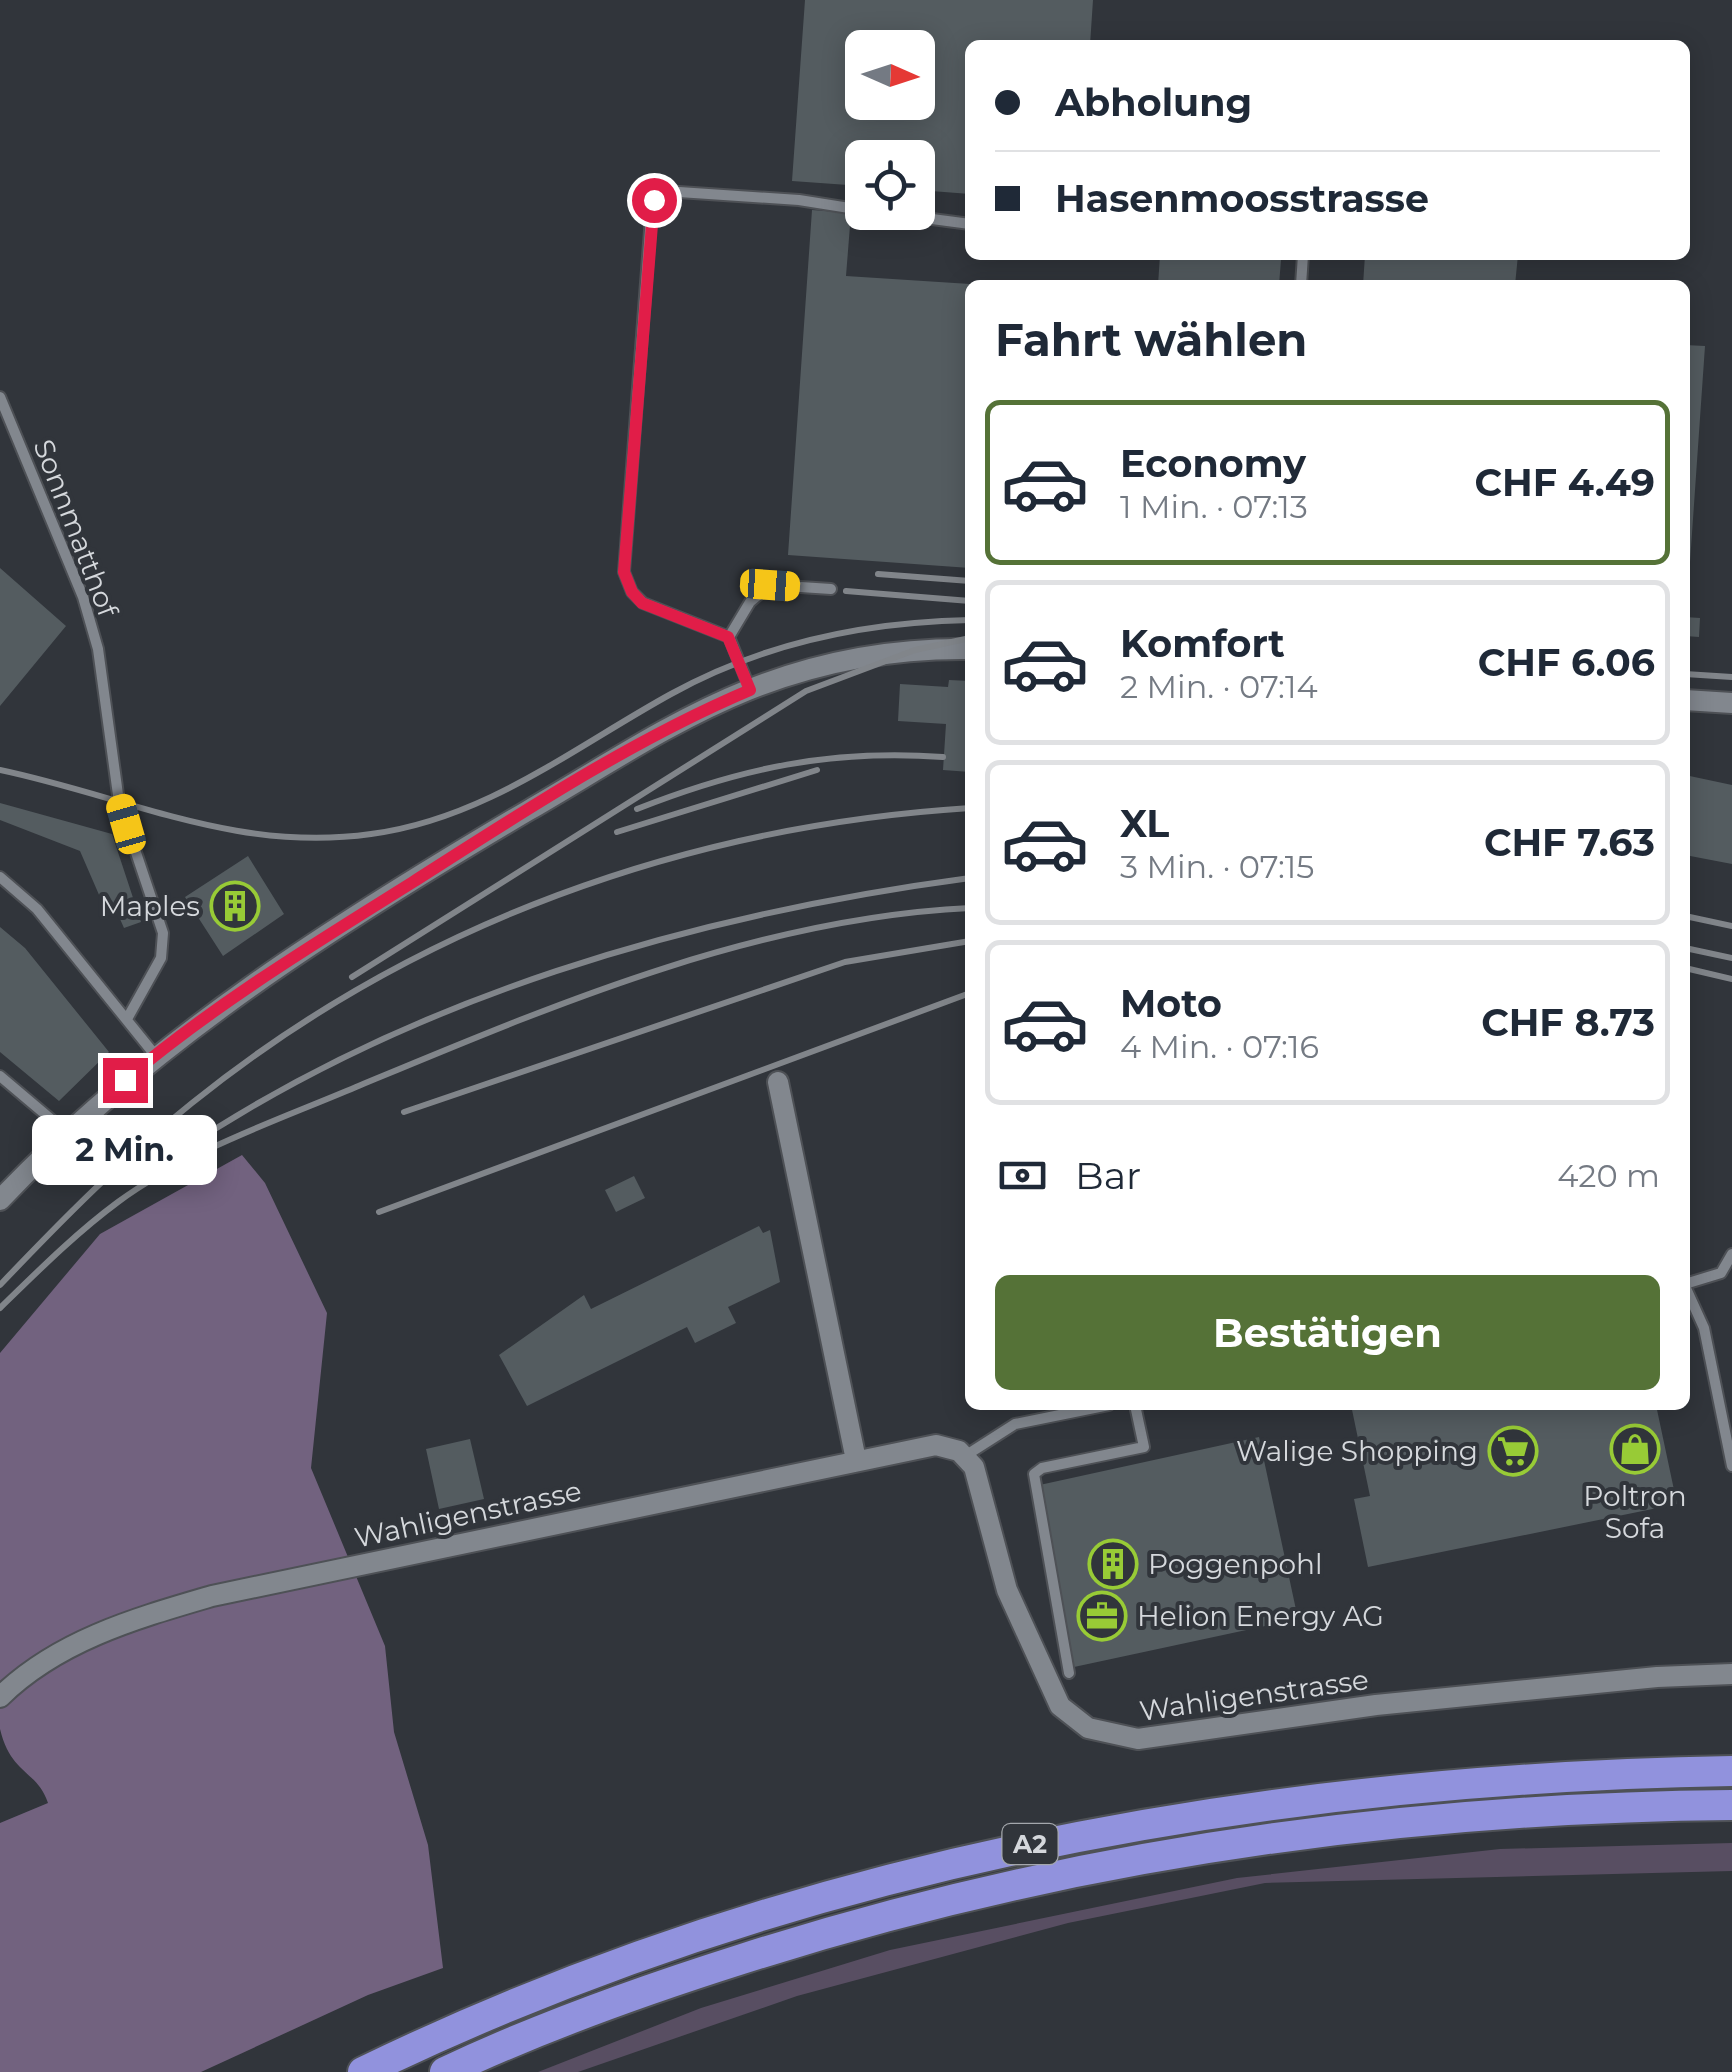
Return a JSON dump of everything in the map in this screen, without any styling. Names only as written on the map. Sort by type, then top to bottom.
[{"type":"highway","name":"A2","points":[[363,2072],[564,1982],[667,1946],[874,1882],[1007,1849],[1244,1806],[1412,1786],[1612,1773],[1732,1771]]},
{"type":"highway","name":"A2","points":[[445,2072],[638,1993],[792,1943],[922,1904],[1085,1868],[1350,1827],[1621,1806],[1732,1805]]},
{"type":"street","points":[[0,1200],[65,1131],[155,1055],[236,994],[477,841],[686,720],[750,690],[859,657],[965,648]]},
{"type":"street","points":[[1690,700],[1732,704]]},
{"type":"street","points":[[778,1082],[856,1460]]},
{"type":"street","name":"Wahligenstrasse","points":[[0,1697],[55,1656],[114,1625],[212,1596],[936,1445],[966,1456],[984,1496],[1007,1590],[1050,1691],[1074,1719],[1105,1735],[1138,1740],[1376,1705],[1658,1676],[1732,1674]]},
{"type":"lane","points":[[750,690],[728,637],[642,603],[632,592],[624,572],[652,204],[660,194],[679,192],[799,200],[845,207]]},
{"type":"lane","points":[[935,219],[965,223]]},
{"type":"lane","name":"Sonnmatthof","points":[[0,397],[83,597],[98,650],[120,802],[163,933],[162,958],[128,1020]]},
{"type":"lane","points":[[728,637],[750,602],[770,585],[832,589]]},
{"type":"lane","points":[[0,877],[37,909],[155,1055]]},
{"type":"lane","points":[[0,1076],[65,1131]]},
{"type":"lane","points":[[1690,1283],[1721,1273],[1732,1254]]},
{"type":"lane","points":[[1690,1296],[1704,1328],[1732,1466]]},
{"type":"lane","points":[[966,1456],[1015,1424],[1084,1410]]},
{"type":"lane","points":[[1068,1673],[1032,1486],[1034,1474],[1042,1468],[1144,1447],[1135,1410]]},
{"type":"shaded area","points":[[242,1155],[265,1183],[327,1313],[311,1468],[385,1646],[394,1732],[428,1845],[443,1968],[368,1995],[201,2072],[0,2072],[0,1823],[48,1803],[11,1755],[0,1729],[0,1353],[100,1234]]},
{"type":"shaded area","points":[[1732,1843],[1732,1871],[1265,1883],[1068,1923],[797,1996],[578,2072],[538,2072],[701,2008],[890,1950],[1237,1878],[1500,1849]]},
{"type":"building","points":[[805,0],[1093,0],[1090,40],[965,40],[965,194],[935,191],[935,140],[845,140],[845,185],[792,181]]},
{"type":"building","points":[[812,210],[845,213],[845,230],[850,230],[846,276],[965,284],[965,568],[788,555]]},
{"type":"building","points":[[1160,260],[1281,260],[1279,280],[1158,280]]},
{"type":"building","points":[[1365,260],[1518,260],[1516,280],[1363,280]]},
{"type":"building","points":[[1690,345],[1705,346],[1690,562]]},
{"type":"building","points":[[0,568],[66,626],[0,706]]},
{"type":"building","points":[[1690,617],[1700,618],[1699,637],[1690,636]]},
{"type":"building","points":[[949,680],[965,681],[965,772],[943,770],[946,724],[898,721],[900,684],[948,687]]},
{"type":"building","points":[[1690,776],[1732,785],[1732,864],[1690,856]]},
{"type":"building","points":[[0,803],[112,834],[141,922],[124,928],[112,901],[103,904],[80,851],[0,820]]},
{"type":"building","name":"Maples","points":[[248,856],[284,914],[223,956],[185,897]]},
{"type":"building","points":[[0,927],[25,948],[109,1052],[59,1101],[0,1052]]},
{"type":"building","points":[[634,1176],[645,1198],[616,1212],[605,1190]]},
{"type":"building","points":[[759,1226],[763,1233],[770,1230],[780,1282],[728,1307],[736,1323],[695,1343],[687,1327],[527,1406],[499,1355],[584,1295],[591,1309]]},
{"type":"building","name":"Walige Shopping","points":[[1352,1410],[1657,1410],[1677,1504],[1368,1567],[1354,1499],[1370,1496]]},
{"type":"building","points":[[1259,1437],[1298,1619],[1074,1667],[1035,1486]]},
{"type":"building","points":[[470,1439],[484,1499],[439,1509],[426,1449]]},
{"type":"railway","points":[[878,574],[965,581]]},
{"type":"railway","points":[[846,591],[965,601]]},
{"type":"railway","points":[[0,770],[228,829],[322,838],[371,834],[413,826],[490,797],[671,694],[742,661],[854,631],[965,620]]},
{"type":"railway","points":[[352,977],[806,691],[915,650],[965,639]]},
{"type":"railway","points":[[1690,674],[1732,677]]},
{"type":"railway","points":[[637,809],[713,782],[787,765],[863,756],[943,757]]},
{"type":"railway","points":[[617,832],[817,770]]},
{"type":"railway","points":[[0,1285],[93,1191],[192,1103],[278,1040],[367,984],[461,936],[558,895],[658,862],[760,837],[864,819],[965,809]]},
{"type":"railway","points":[[175,1155],[265,1099],[359,1050],[556,971],[658,940],[761,915],[965,879]]},
{"type":"railway","points":[[0,1308],[72,1239],[118,1202],[174,1167],[264,1125],[504,1026],[656,971],[811,929],[890,915],[965,908]]},
{"type":"railway","points":[[1690,917],[1732,926]]},
{"type":"railway","points":[[404,1112],[845,962],[965,942]]},
{"type":"railway","points":[[1690,949],[1732,958]]},
{"type":"railway","points":[[1690,969],[1732,979]]},
{"type":"railway","points":[[379,1212],[965,995]]},
{"type":"place","name":"Maples","points":[[235,906]]},
{"type":"place","name":"Poltron Sofa","points":[[1635,1449]]},
{"type":"place","name":"Walige Shopping","points":[[1513,1451]]},
{"type":"place","name":"Poggenpohl","points":[[1113,1564]]},
{"type":"place","name":"Helion Energy AG","points":[[1102,1616]]},
{"type":"route","points":[[125,1080],[236,994],[477,841],[686,720],[750,690],[736,648],[728,637],[642,603],[625,580],[622,556],[654,200]]}]
